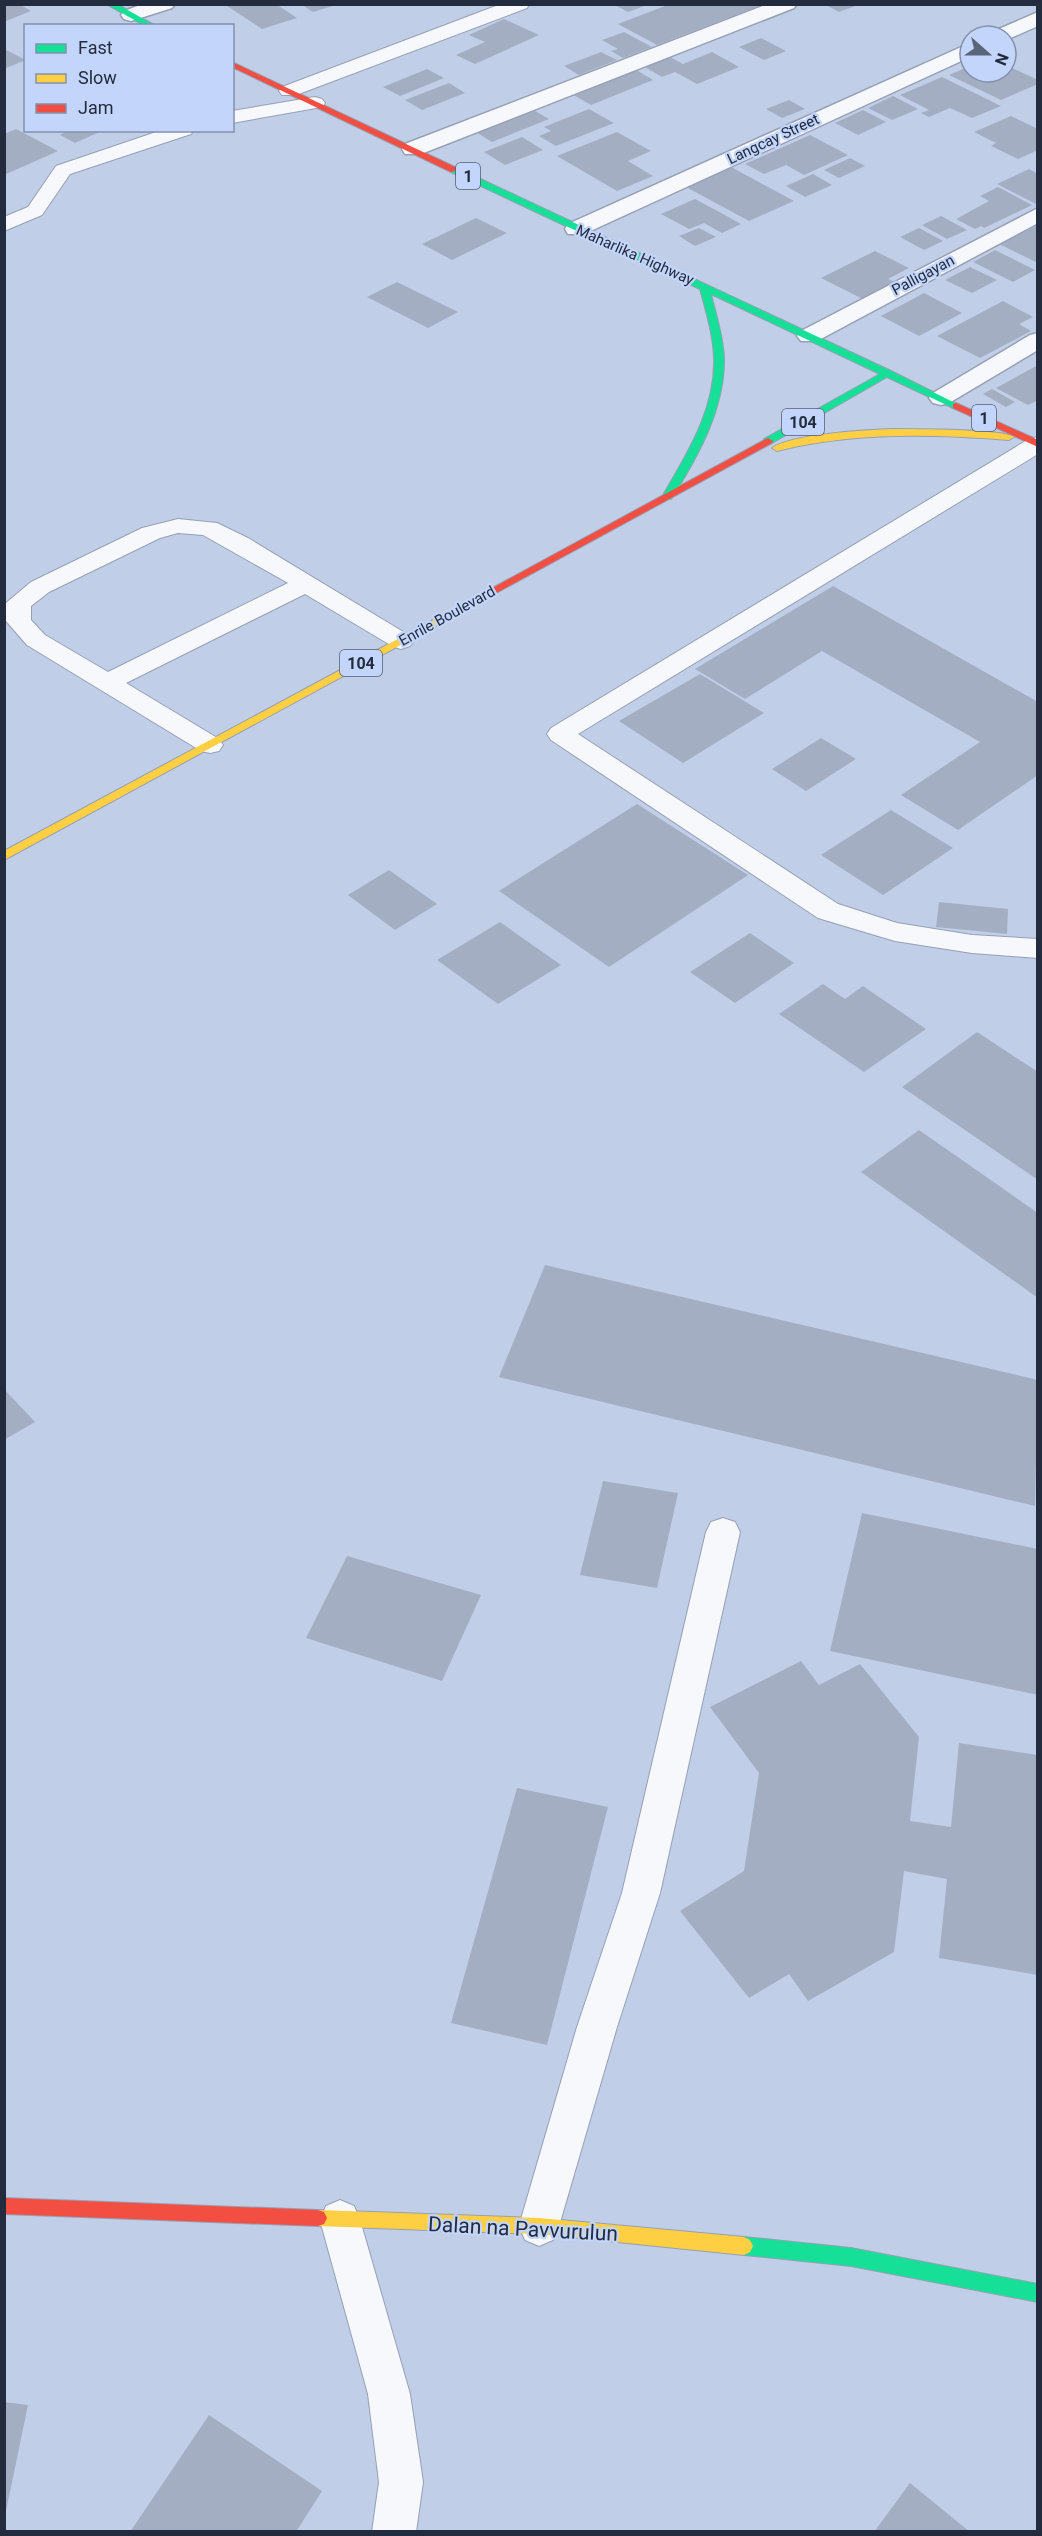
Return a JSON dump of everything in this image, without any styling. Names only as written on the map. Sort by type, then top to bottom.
[{"type":"main road","points":[[110,4],[148,24]]},
{"type":"main road","name":"Maharlika Highway","points":[[234,65],[576,229],[704,286],[1034,442]]},
{"type":"main road","points":[[667,496],[706,427],[717,379],[716,338],[704,286]]},
{"type":"main road","name":"Enrile Boulevard","points":[[4,856],[716,470],[888,373]]},
{"type":"main road","points":[[716,470],[785,445],[838,434],[935,432],[1034,442]]},
{"type":"main road","name":"Dalan na Pavvurulun","points":[[4,2206],[539,2226],[851,2257],[1038,2293]]},
{"type":"street","points":[[131,15],[165,4]]},
{"type":"street","points":[[412,149],[787,4]]},
{"type":"street","points":[[1018,27],[1038,18]]},
{"type":"street","name":"Langcay Street","points":[[576,229],[958,54]]},
{"type":"street","name":"Palligayan","points":[[809,336],[1038,214]]},
{"type":"street","points":[[941,398],[1038,340]]},
{"type":"lane","points":[[289,91],[520,4]]},
{"type":"lane","points":[[234,117],[315,104]]},
{"type":"lane","points":[[4,225],[35,211],[63,170],[178,132]]},
{"type":"lane","points":[[1034,442],[560,734],[828,911],[895,932],[972,944],[1038,949]]},
{"type":"lane","points":[[210,745],[36,640],[19,621],[18,603],[40,588],[151,532],[178,526],[208,528],[239,543],[303,585],[401,641]]},
{"type":"lane","points":[[107,683],[303,585]]},
{"type":"lane","points":[[539,2226],[597,2027],[641,1893],[723,1532]]},
{"type":"lane","points":[[340,2220],[389,2394],[401,2482],[394,2532]]},
{"type":"building","points":[[4,4],[19,4],[31,11],[6,21]]},
{"type":"building","points":[[224,4],[276,4],[297,18],[262,29]]},
{"type":"building","points":[[301,4],[335,4],[336,5],[313,12]]},
{"type":"building","points":[[613,4],[647,4],[647,5],[628,12]]},
{"type":"building","points":[[670,4],[762,5],[657,45],[618,24]]},
{"type":"building","points":[[824,4],[858,4],[858,5],[839,12]]},
{"type":"building","points":[[504,19],[539,35],[475,64],[456,55],[485,42],[469,35]]},
{"type":"building","points":[[624,32],[652,47],[623,58],[611,51],[618,49],[602,40]]},
{"type":"building","points":[[761,38],[786,51],[764,60],[739,47]]},
{"type":"building","points":[[4,49],[24,59],[24,61],[4,69]]},
{"type":"building","points":[[601,52],[617,60],[579,75],[564,66]]},
{"type":"building","points":[[712,52],[739,67],[697,84],[675,72],[662,77],[643,66],[668,56],[683,64]]},
{"type":"building","points":[[633,68],[653,80],[591,105],[570,93]]},
{"type":"building","points":[[427,69],[444,78],[400,96],[383,87]]},
{"type":"building","points":[[958,71],[958,79],[949,75]]},
{"type":"building","points":[[1018,71],[1038,80],[1038,84],[1001,100],[968,84],[1018,84]]},
{"type":"building","points":[[942,77],[1001,106],[972,118],[950,108],[929,117],[921,113],[929,110],[900,95]]},
{"type":"building","points":[[449,83],[465,93],[422,110],[405,100]]},
{"type":"building","points":[[893,96],[918,109],[892,120],[868,108]]},
{"type":"building","points":[[789,100],[805,109],[782,118],[766,109]]},
{"type":"building","points":[[528,107],[549,119],[492,142],[471,129]]},
{"type":"building","points":[[589,109],[614,123],[556,146],[539,136],[551,131],[544,127]]},
{"type":"building","points":[[863,110],[886,122],[858,135],[835,123]]},
{"type":"building","points":[[1011,116],[1038,129],[1038,150],[1018,159],[991,146],[996,143],[974,132]]},
{"type":"building","points":[[16,129],[58,151],[4,175],[4,134]]},
{"type":"building","points":[[65,132],[100,132],[75,143],[60,135]]},
{"type":"building","points":[[617,132],[651,151],[628,161],[653,176],[617,191],[557,156]]},
{"type":"building","points":[[810,135],[848,155],[804,175],[786,165],[764,174],[745,164]]},
{"type":"building","points":[[522,137],[543,150],[505,165],[484,152]]},
{"type":"building","points":[[850,158],[865,166],[839,178],[824,170]]},
{"type":"building","points":[[731,167],[794,201],[749,221],[686,187]]},
{"type":"building","points":[[1029,169],[1038,174],[1038,205],[997,184]]},
{"type":"building","points":[[813,174],[832,185],[805,197],[786,186]]},
{"type":"building","points":[[998,187],[1032,205],[984,228],[981,226],[975,229],[956,219],[989,201],[980,196]]},
{"type":"building","points":[[695,199],[741,224],[722,233],[704,223],[689,229],[661,214]]},
{"type":"building","points":[[941,216],[967,230],[947,239],[922,225]]},
{"type":"building","points":[[476,218],[507,233],[452,260],[422,244]]},
{"type":"building","points":[[1038,225],[1038,263],[999,244]]},
{"type":"building","points":[[699,228],[716,237],[695,246],[679,236]]},
{"type":"building","points":[[919,228],[943,241],[924,250],[900,237]]},
{"type":"building","points":[[995,250],[1035,270],[1013,282],[973,262]]},
{"type":"building","points":[[875,251],[909,268],[888,279],[895,282],[863,299],[821,278]]},
{"type":"building","points":[[970,267],[997,280],[972,293],[945,280]]},
{"type":"building","points":[[397,282],[458,312],[428,328],[367,297]]},
{"type":"building","points":[[924,293],[962,313],[919,336],[881,316]]},
{"type":"building","points":[[1003,301],[1033,317],[1019,324],[1031,331],[980,358],[937,336]]},
{"type":"building","points":[[1038,365],[1038,400],[1028,405],[996,388]]},
{"type":"building","points":[[992,389],[1015,402],[1006,407],[983,394]]},
{"type":"building","points":[[833,586],[1038,702],[1038,775],[958,830],[901,795],[980,742],[822,651],[745,699],[695,669]]},
{"type":"building","points":[[700,674],[764,713],[683,763],[619,721]]},
{"type":"building","points":[[821,738],[856,759],[806,791],[772,769]]},
{"type":"building","points":[[637,804],[748,875],[609,967],[499,891]]},
{"type":"building","points":[[891,810],[953,848],[883,895],[821,855]]},
{"type":"building","points":[[389,870],[437,904],[395,930],[348,895]]},
{"type":"building","points":[[939,902],[1008,909],[1007,934],[936,927]]},
{"type":"building","points":[[500,922],[561,965],[498,1004],[437,960]]},
{"type":"building","points":[[750,933],[794,963],[735,1003],[690,972]]},
{"type":"building","points":[[823,984],[845,999],[863,986],[926,1029],[864,1072],[779,1014]]},
{"type":"building","points":[[977,1032],[1038,1072],[1038,1180],[902,1087]]},
{"type":"building","points":[[919,1130],[1038,1213],[1038,1298],[861,1172]]},
{"type":"building","points":[[545,1265],[1038,1380],[1035,1506],[499,1377]]},
{"type":"building","points":[[4,1389],[35,1422],[4,1440]]},
{"type":"building","points":[[603,1481],[678,1493],[657,1588],[580,1575]]},
{"type":"building","points":[[862,1513],[1038,1549],[1038,1695],[830,1651]]},
{"type":"building","points":[[347,1556],[481,1595],[442,1681],[306,1638]]},
{"type":"building","points":[[801,1661],[819,1685],[860,1664],[919,1737],[910,1821],[951,1827],[959,1743],[1038,1755],[1038,1975],[939,1958],[947,1879],[904,1871],[894,1952],[808,2001],[789,1974],[749,1998],[680,1911],[744,1871],[759,1773],[710,1707]]},
{"type":"building","points":[[517,1788],[608,1807],[547,2045],[451,2023]]},
{"type":"building","points":[[4,2402],[28,2405],[6,2511],[4,2511]]},
{"type":"building","points":[[209,2415],[322,2491],[296,2532],[130,2532]]},
{"type":"building","points":[[910,2483],[970,2532],[874,2532]]},
{"type":"traffic: fast","points":[[110,4],[148,24]]},
{"type":"traffic: fast","points":[[454,170],[956,406]]},
{"type":"traffic: fast","points":[[667,497],[703,431],[715,396],[719,359],[717,340],[704,286]]},
{"type":"traffic: fast","points":[[768,441],[888,373]]},
{"type":"traffic: fast","points":[[744,2246],[851,2257],[1038,2293]]},
{"type":"traffic: slow","points":[[777,448],[806,441],[863,433],[921,432],[1009,437]]},
{"type":"traffic: slow","points":[[4,856],[448,615]]},
{"type":"traffic: slow","points":[[318,2218],[539,2226],[744,2246]]},
{"type":"traffic: jam","points":[[234,65],[454,170]]},
{"type":"traffic: jam","points":[[956,406],[1038,444]]},
{"type":"traffic: jam","points":[[448,615],[768,441]]},
{"type":"traffic: jam","points":[[4,2206],[318,2218]]}]
